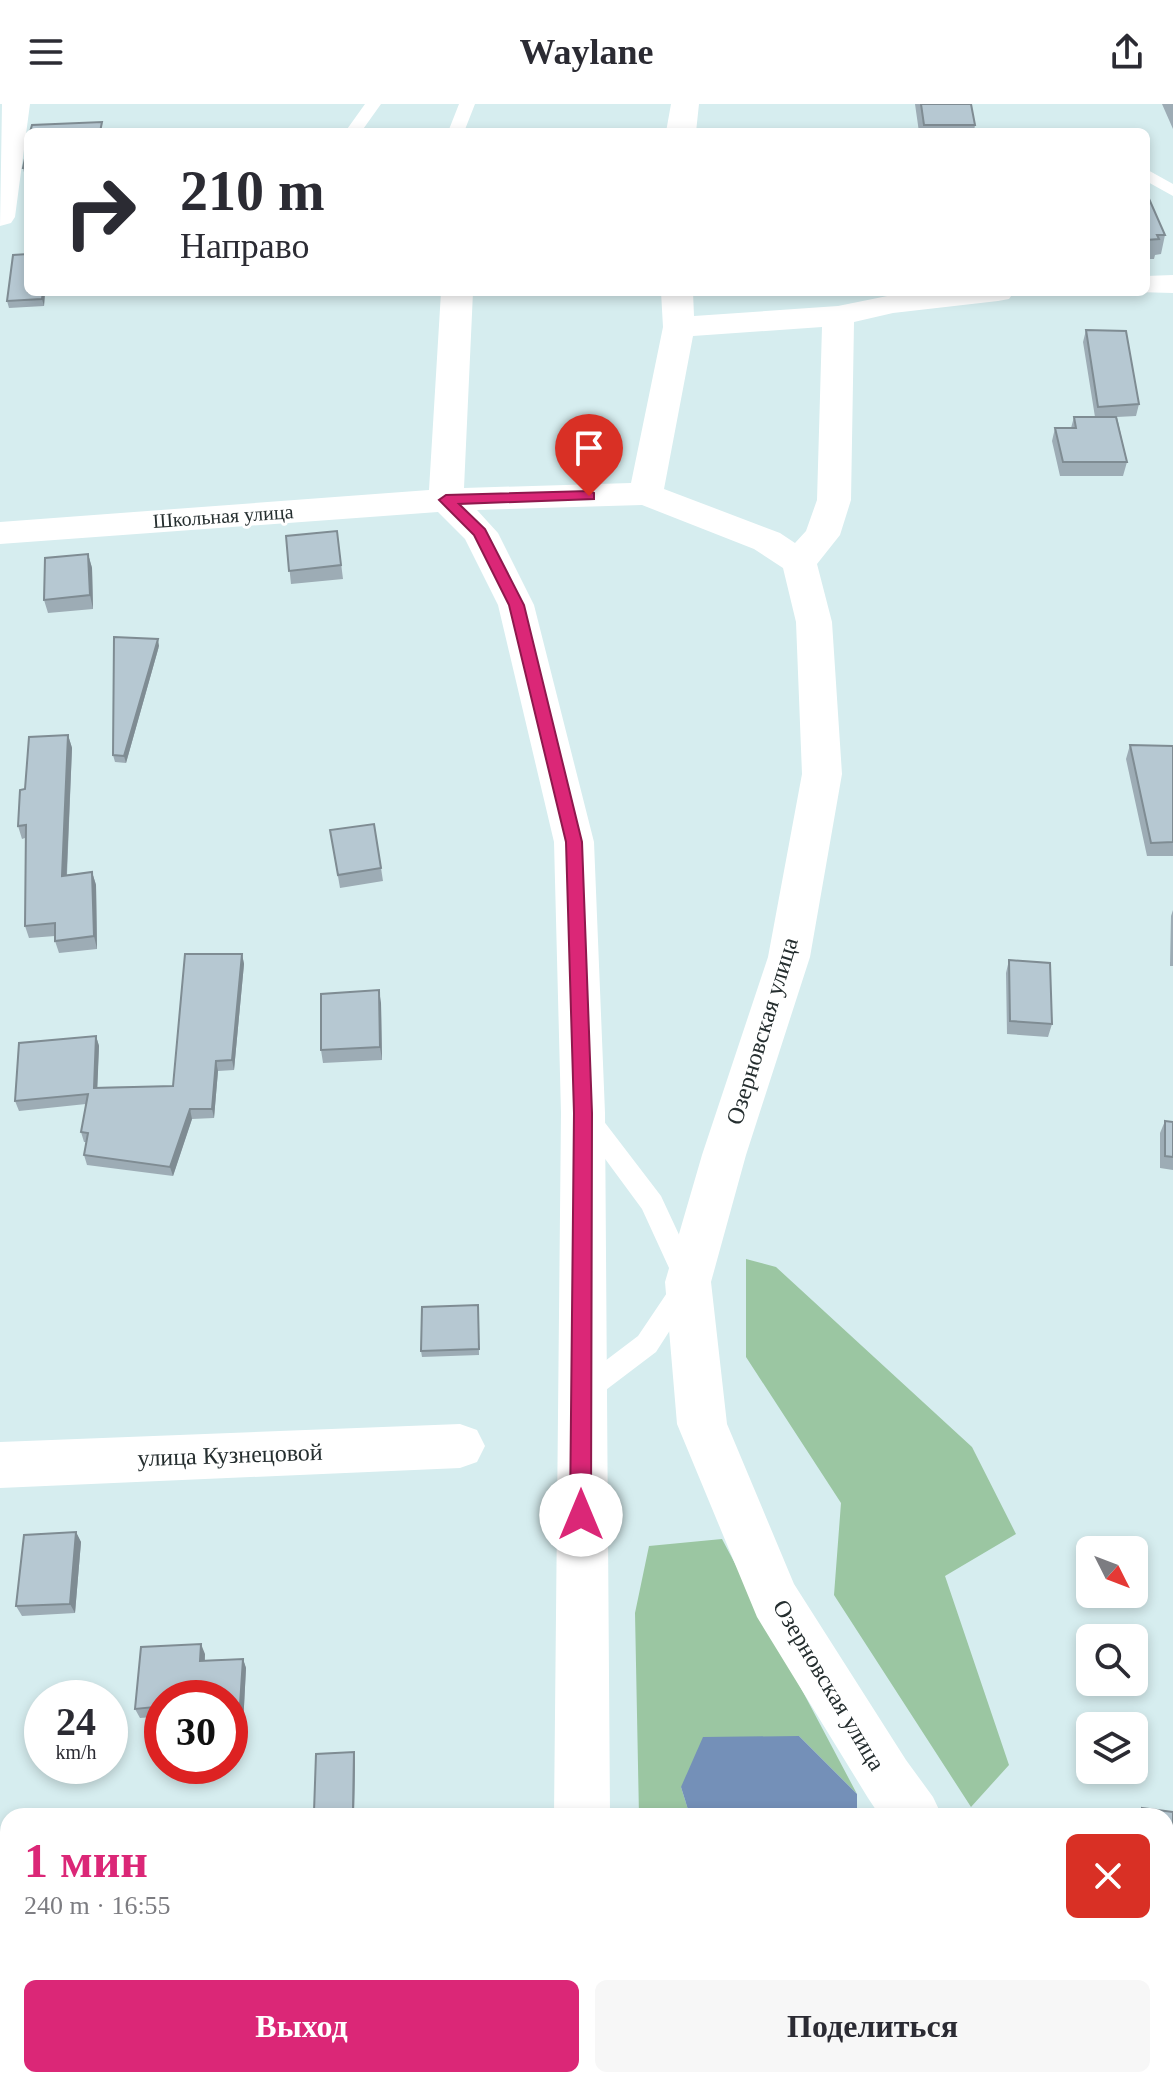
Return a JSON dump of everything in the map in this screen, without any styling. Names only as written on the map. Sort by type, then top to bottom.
[{"type":"street","points":[[0,217],[16,104]]},
{"type":"street","points":[[682,128],[685,104]]},
{"type":"street","points":[[1150,285],[1173,284]]},
{"type":"street","points":[[457,296],[446,500],[480,533],[516,605],[574,842],[583,1113],[580,1394],[582,1808]]},
{"type":"street","points":[[838,316],[834,500],[822,535],[799,562],[767,541],[646,494],[678,309],[838,316],[893,303],[960,296]]},
{"type":"street","name":"Школьная улица","points":[[0,533],[446,500],[646,494]]},
{"type":"street","name":"Озерновская улица","points":[[799,562],[814,622],[822,774],[789,957],[724,1155],[688,1282],[702,1424],[763,1570],[783,1612],[908,1808]]},
{"type":"street","name":"улица Кузнецовой","points":[[0,1465],[460,1446]]},
{"type":"lane","points":[[356,128],[373,104]]},
{"type":"lane","points":[[458,128],[467,104]]},
{"type":"lane","points":[[1150,177],[1173,191]]},
{"type":"lane","points":[[580,1394],[647,1344],[688,1282],[652,1203],[583,1113]]},
{"type":"green space","points":[[746,1259],[776,1267],[972,1447],[1016,1534],[945,1576],[1009,1765],[971,1807],[834,1595],[841,1503],[746,1357]]},
{"type":"green space","points":[[722,1539],[857,1794],[799,1736],[681,1787],[688,1808],[639,1808],[635,1613],[649,1546]]},
{"type":"water","points":[[799,1736],[857,1794],[857,1808],[688,1808],[681,1787],[703,1737]]},
{"type":"building","points":[[921,104],[971,104],[975,125],[924,125]]},
{"type":"building","points":[[102,122],[101,128],[31,128],[32,125]]},
{"type":"building","points":[[1150,201],[1165,235],[1157,235],[1159,239],[1150,240]]},
{"type":"building","points":[[24,254],[24,296],[42,296],[42,299],[7,301],[13,255]]},
{"type":"building","points":[[1086,330],[1126,331],[1139,404],[1098,407]]},
{"type":"building","points":[[1074,417],[1116,417],[1127,462],[1063,462],[1055,428],[1076,428]]},
{"type":"building","points":[[337,531],[341,565],[289,571],[286,536]]},
{"type":"building","points":[[88,554],[90,595],[44,600],[45,558]]},
{"type":"building","points":[[114,637],[158,639],[124,756],[113,755]]},
{"type":"building","points":[[68,735],[62,876],[92,872],[94,936],[55,941],[55,923],[25,926],[26,825],[18,826],[20,790],[25,789],[29,737]]},
{"type":"building","points":[[1130,745],[1173,746],[1173,842],[1151,843]]},
{"type":"building","points":[[374,824],[381,868],[338,875],[330,830]]},
{"type":"building","points":[[185,954],[242,954],[232,1060],[216,1061],[212,1109],[190,1109],[170,1167],[84,1155],[88,1133],[81,1132],[88,1094],[15,1101],[19,1043],[96,1036],[94,1088],[173,1086]]},
{"type":"building","points":[[1009,960],[1050,963],[1052,1024],[1010,1021]]},
{"type":"building","points":[[379,990],[380,1047],[321,1050],[321,994]]},
{"type":"building","points":[[1165,1121],[1173,1122],[1173,1157],[1165,1156]]},
{"type":"building","points":[[478,1305],[479,1349],[421,1351],[422,1307]]},
{"type":"building","points":[[76,1532],[70,1604],[16,1606],[24,1535]]},
{"type":"building","points":[[201,1644],[200,1661],[243,1659],[242,1680],[144,1680],[144,1708],[135,1709],[141,1647]]},
{"type":"building","points":[[354,1752],[353,1808],[314,1808],[316,1754]]},
{"type":"route","points":[[581,1515],[583,1113],[574,842],[516,605],[480,533],[446,500],[589,496]]}]
